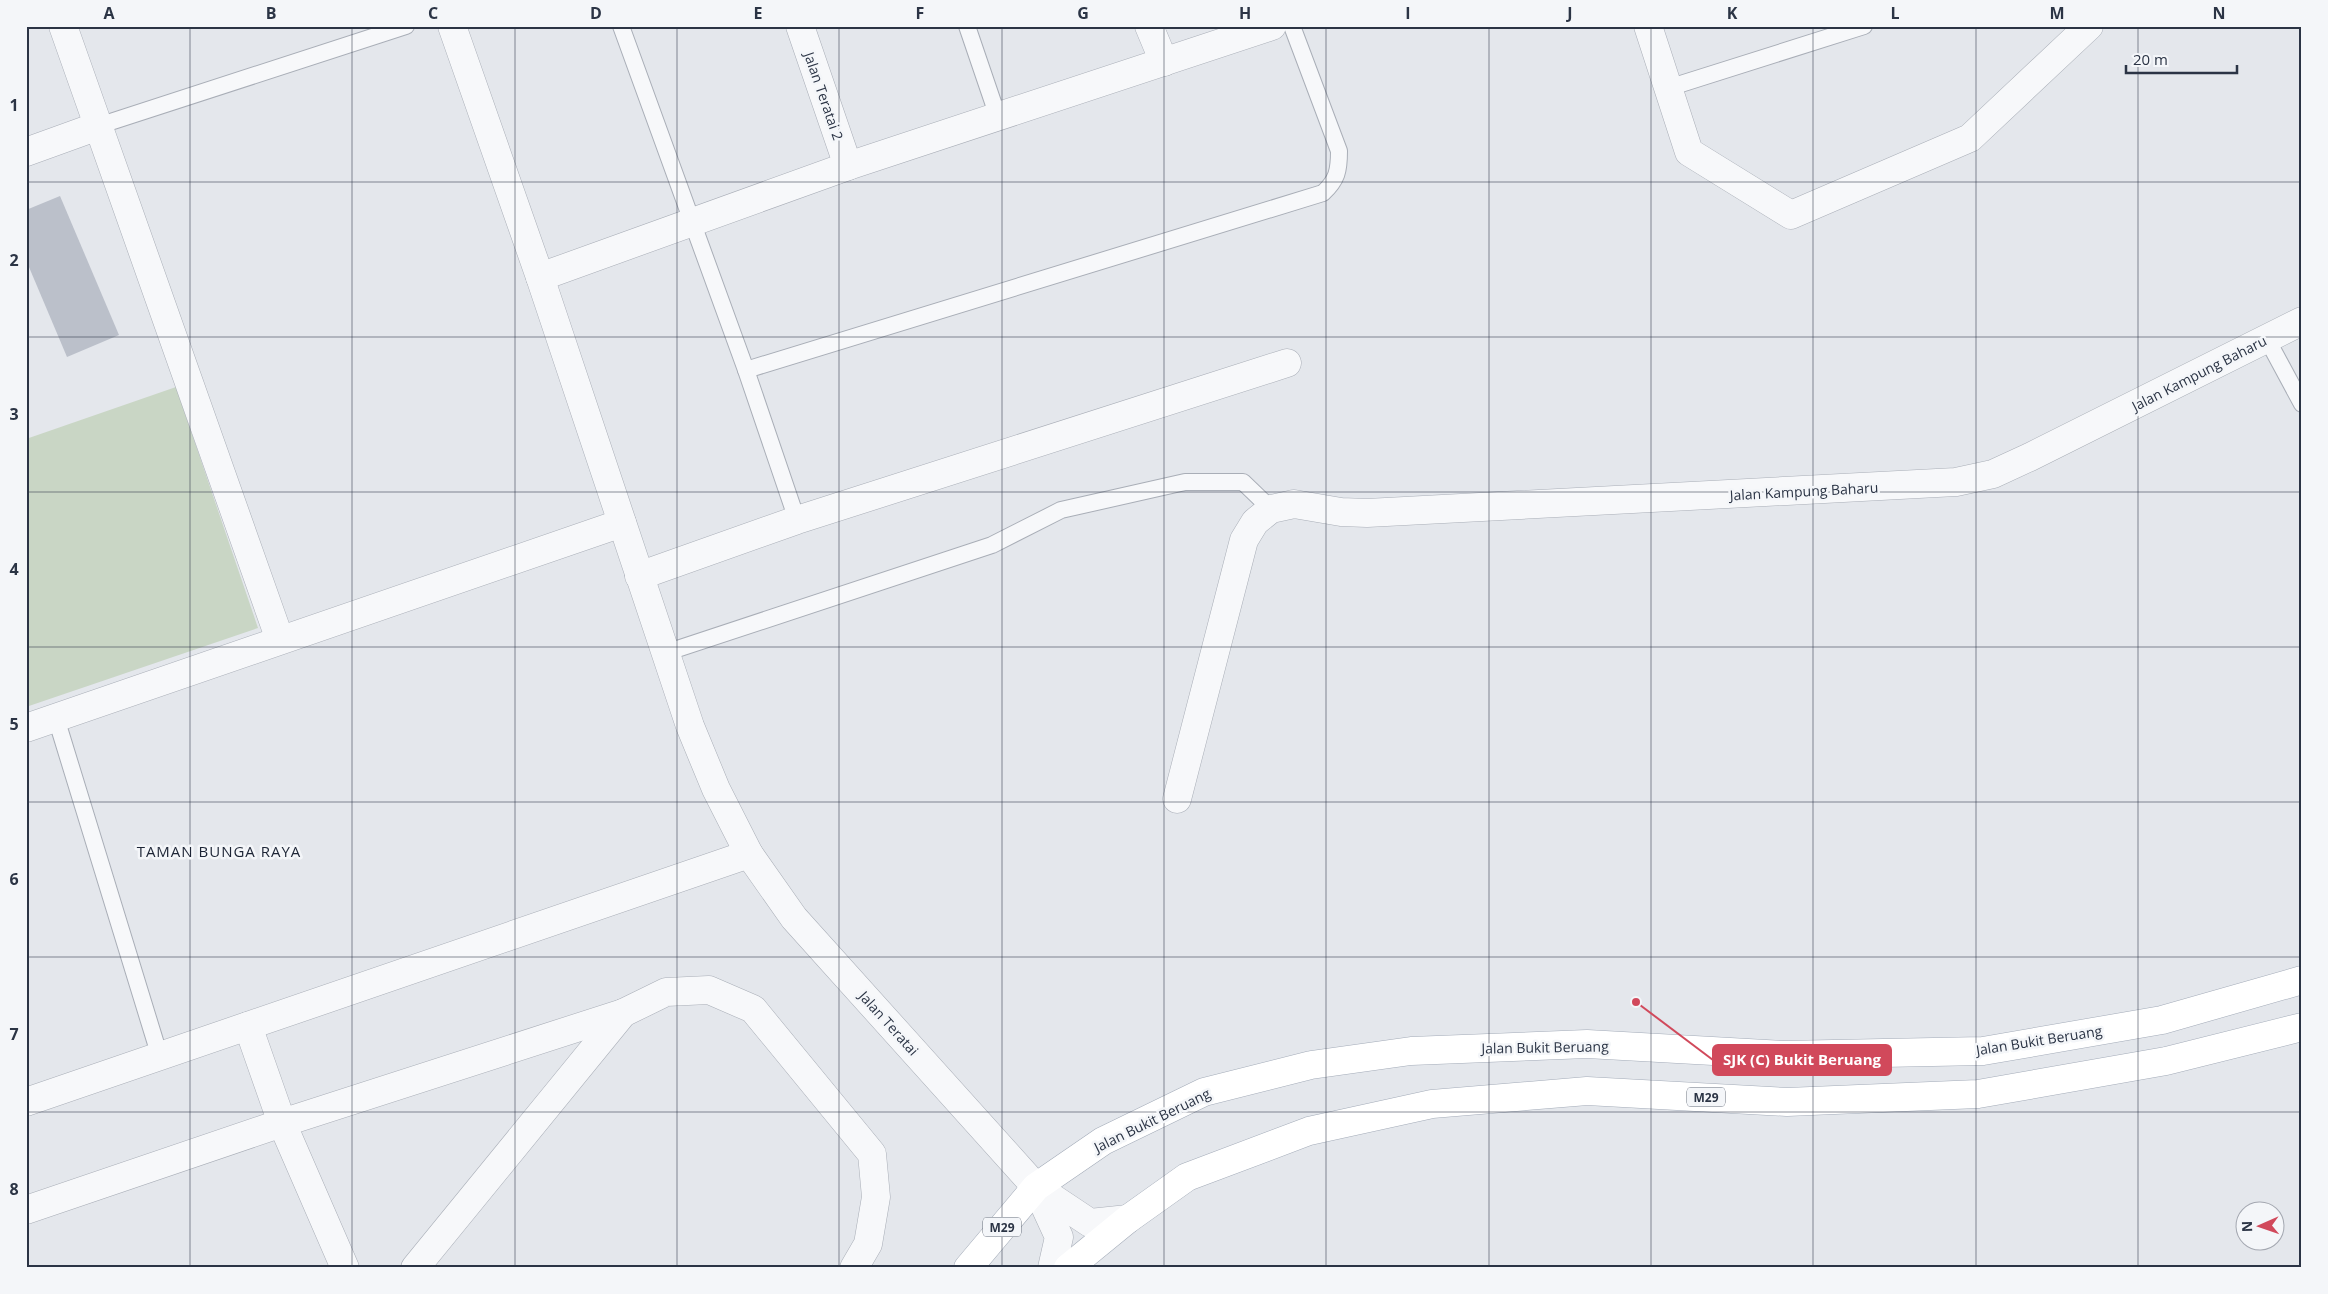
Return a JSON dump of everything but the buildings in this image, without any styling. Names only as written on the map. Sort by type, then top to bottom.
[{"type":"main road","name":"Jalan Bukit Beruang","points":[[968,1268],[1036,1187],[1102,1141],[1204,1092],[1311,1065],[1412,1051],[1587,1044],[1783,1055],[1982,1051],[2162,1020],[2302,980]]},
{"type":"main road","name":"M29","points":[[1068,1268],[1128,1219],[1187,1177],[1309,1131],[1432,1104],[1587,1091],[1786,1102],[1978,1094],[2166,1061],[2302,1027]]},
{"type":"street","points":[[63,26],[280,640]]},
{"type":"street","name":"Jalan Teratai","points":[[452,26],[540,277],[690,726],[713,780],[749,854],[794,918],[1036,1187]]},
{"type":"street","name":"Jalan Teratai 2","points":[[800,26],[848,166]]},
{"type":"street","points":[[1149,26],[1164,62]]},
{"type":"street","points":[[540,277],[848,166],[1272,26]]},
{"type":"street","points":[[1648,26],[1689,152],[1791,215],[1970,138],[2089,26]]},
{"type":"street","points":[[26,152],[98,126]]},
{"type":"street","name":"Jalan Kampung Baharu","points":[[1271,509],[1294,504],[1341,512],[1367,513],[1956,482],[1993,474],[2030,458],[2302,321]]},
{"type":"street","points":[[639,576],[797,520],[1287,363]]},
{"type":"street","points":[[1177,799],[1244,540],[1255,522],[1271,509]]},
{"type":"street","points":[[26,728],[622,523]]},
{"type":"street","points":[[26,1102],[749,854]]},
{"type":"street","points":[[26,1210],[282,1123],[624,1013],[666,992],[709,990],[753,1009],[872,1154],[876,1197],[868,1244],[854,1268]]},
{"type":"street","points":[[415,1268],[624,1013]]},
{"type":"street","points":[[248,1026],[282,1123],[345,1268]]},
{"type":"street","points":[[1036,1187],[1090,1223],[1128,1219]]},
{"type":"street","points":[[1036,1187],[1059,1237],[1052,1268]]},
{"type":"lane","points":[[98,126],[406,26]]},
{"type":"lane","points":[[621,26],[694,221],[797,520]]},
{"type":"lane","points":[[967,26],[998,117]]},
{"type":"lane","points":[[746,370],[1323,193],[1334,183],[1339,171],[1339,152],[1292,26]]},
{"type":"lane","points":[[1668,88],[1864,26]]},
{"type":"lane","points":[[2267,339],[2302,404]]},
{"type":"lane","points":[[665,653],[992,545],[1061,510],[1185,482],[1243,482],[1271,509]]},
{"type":"lane","points":[[56,718],[160,1057]]},
{"type":"green space","points":[[176,387],[258,628],[26,707],[26,439]]},
{"type":"place","name":"SJK (C) Bukit Beruang","points":[[1636,1002]]},
{"type":"district","name":"TAMAN BUNGA RAYA","points":[[219,851]]}]
